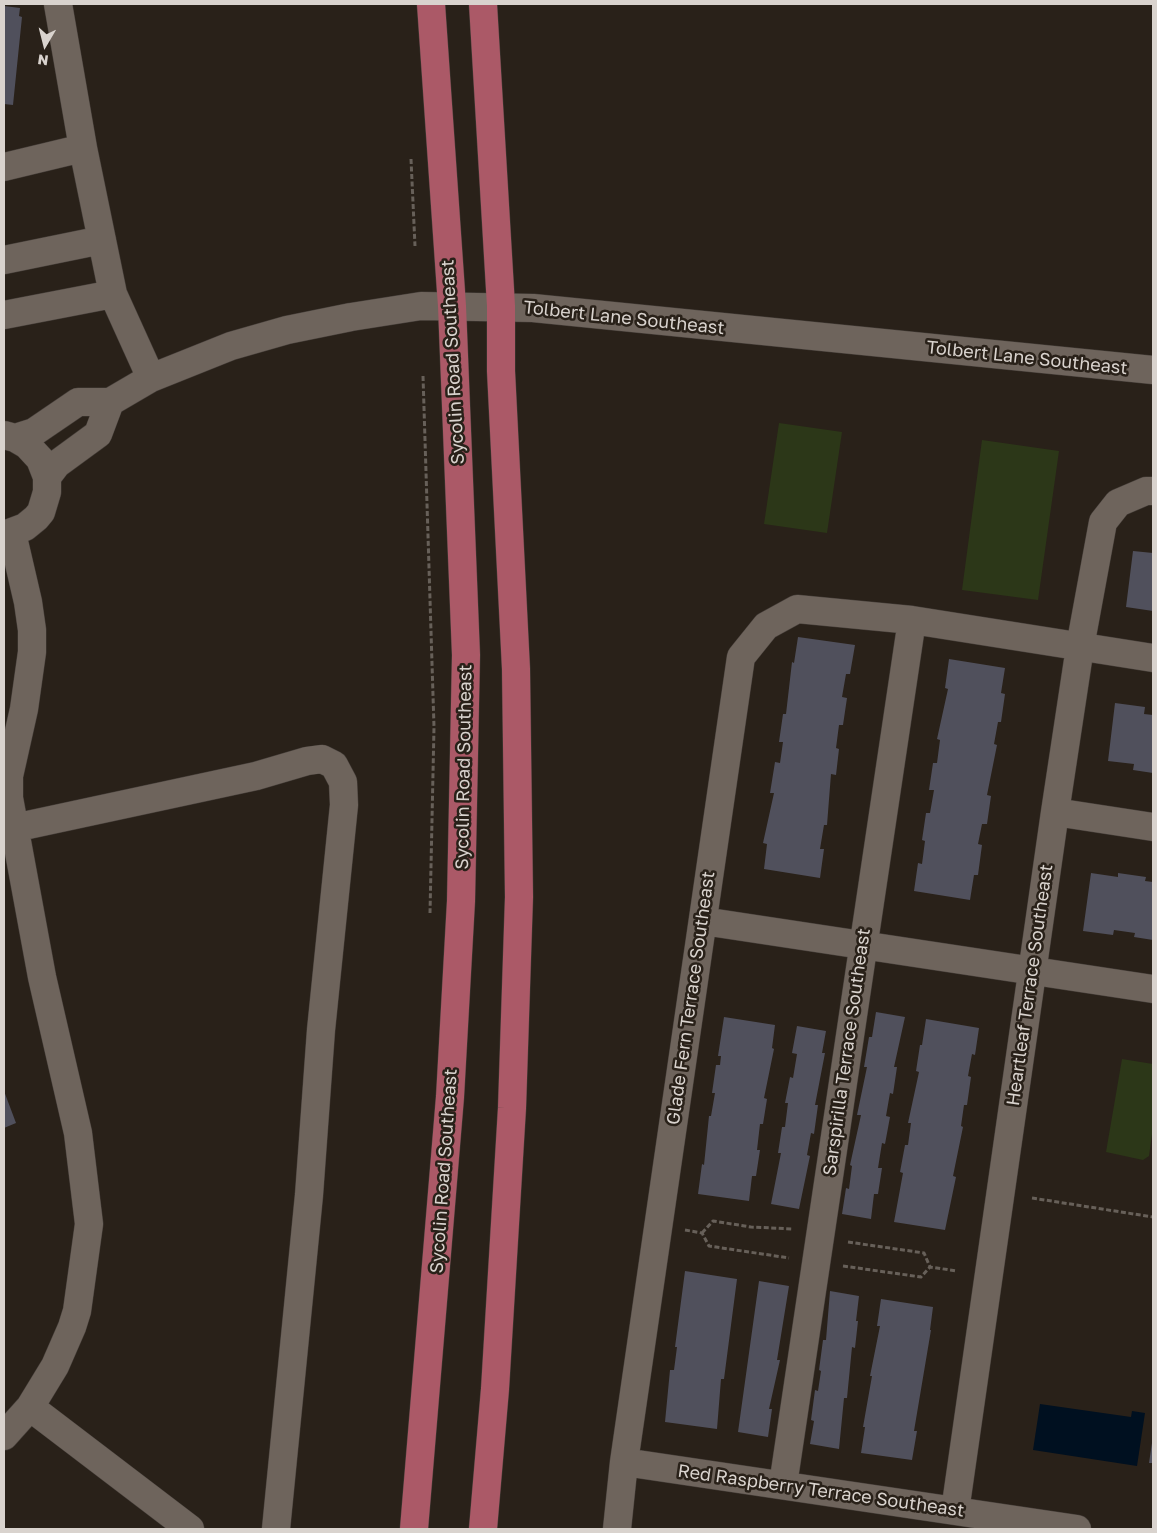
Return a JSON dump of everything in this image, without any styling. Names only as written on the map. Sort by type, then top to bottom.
[{"type":"main road","name":"Sycolin Road Southeast","points":[[414,1529],[447,1135],[461,901],[466,655],[452,306],[431,4]]},
{"type":"main road","points":[[482,4],[501,306],[501,370],[516,669],[519,897],[512,1108],[495,1389],[483,1529]]},
{"type":"street","points":[[58,4],[83,148],[113,294],[151,378]]},
{"type":"street","points":[[4,167],[83,148]]},
{"type":"street","points":[[4,260],[102,240]]},
{"type":"street","points":[[4,315],[113,294]]},
{"type":"street","name":"Tolbert Lane Southeast","points":[[110,402],[151,378],[231,346],[287,330],[421,306],[501,306],[1153,370]]},
{"type":"street","points":[[10,437],[34,432],[78,402],[110,402],[98,434],[57,464],[47,478]]},
{"type":"street","points":[[4,1436],[30,1407],[55,1366],[77,1311],[89,1224],[78,1133],[42,977],[9,798],[9,776],[24,709],[32,652],[32,630],[8,534],[25,527],[41,512],[47,492],[47,478],[40,459],[27,445],[10,437]]},
{"type":"street","name":"Heartleaf Terrace Southeast","points":[[955,1511],[1055,812],[1080,648],[1103,522],[1118,503],[1146,491],[1153,491]]},
{"type":"street","name":"Glade Fern Terrace Southeast","points":[[617,1529],[624,1462],[741,657],[766,626],[797,609],[912,620],[1153,658]]},
{"type":"street","name":"Sarspirilla Terrace Southeast","points":[[783,1485],[862,945],[912,620]]},
{"type":"street","points":[[14,828],[256,776],[307,761],[322,759],[334,765],[343,782],[344,805],[321,1030],[309,1195],[276,1529]]},
{"type":"street","points":[[1055,812],[1153,827]]},
{"type":"street","points":[[703,921],[1153,989]]},
{"type":"street","points":[[30,1407],[190,1529]]},
{"type":"street","name":"Red Raspberry Terrace Southeast","points":[[624,1462],[1077,1529]]},
{"type":"path","points":[[411,156],[415,246]]},
{"type":"path","points":[[423,376],[434,727],[430,922]]},
{"type":"path","points":[[1032,1198],[1153,1217]]},
{"type":"path","points":[[702,1233],[713,1221],[751,1227],[797,1229]]},
{"type":"path","points":[[677,1229],[702,1233]]},
{"type":"path","points":[[702,1233],[709,1246],[790,1259]]},
{"type":"path","points":[[842,1241],[924,1253],[930,1266]]},
{"type":"path","points":[[839,1265],[921,1277],[930,1266]]},
{"type":"path","points":[[930,1266],[957,1271]]},
{"type":"green space","points":[[779,423],[842,432],[827,533],[764,524]]},
{"type":"green space","points":[[982,440],[1059,451],[1038,600],[962,590]]},
{"type":"green space","points":[[1122,1059],[1153,1064],[1153,1127],[1149,1156],[1143,1160],[1106,1152]]},
{"type":"water","points":[[1040,1404],[1131,1417],[1132,1411],[1145,1413],[1137,1466],[1033,1450]]},
{"type":"building","points":[[4,6],[20,8],[19,16],[22,17],[13,105],[4,104]]},
{"type":"building","points":[[1133,551],[1153,553],[1153,611],[1126,607]]},
{"type":"building","points":[[798,637],[855,645],[850,674],[846,674],[842,697],[847,698],[843,725],[839,725],[836,748],[839,749],[836,775],[831,774],[827,825],[824,825],[820,849],[824,849],[820,878],[764,869],[767,844],[763,843],[774,793],[770,793],[775,762],[780,763],[783,742],[779,742],[783,714],[786,714],[792,662],[794,663]]},
{"type":"building","points":[[949,659],[1005,668],[1001,693],[1005,694],[1001,722],[998,722],[994,744],[997,745],[987,795],[991,796],[987,824],[982,824],[978,844],[982,845],[978,875],[974,875],[970,900],[914,891],[918,863],[922,864],[925,841],[922,840],[926,813],[930,813],[934,790],[929,790],[933,763],[937,763],[940,740],[937,739],[948,689],[945,688]]},
{"type":"building","points":[[1115,703],[1145,707],[1144,714],[1153,715],[1153,773],[1133,770],[1134,764],[1108,761]]},
{"type":"building","points":[[1091,873],[1118,877],[1118,873],[1146,877],[1145,881],[1153,882],[1153,940],[1134,937],[1135,933],[1114,930],[1113,935],[1083,931]]},
{"type":"building","points":[[876,1012],[905,1017],[894,1067],[897,1067],[893,1094],[890,1093],[886,1116],[890,1117],[885,1144],[882,1143],[878,1168],[882,1168],[878,1194],[874,1194],[871,1219],[842,1214],[846,1188],[849,1189],[852,1166],[850,1165],[861,1115],[857,1115],[867,1067],[864,1067],[869,1037],[872,1037]]},
{"type":"building","points":[[724,1017],[775,1025],[772,1048],[774,1049],[764,1098],[767,1099],[763,1124],[760,1124],[757,1150],[760,1150],[756,1176],[752,1176],[749,1201],[698,1194],[702,1164],[704,1165],[709,1116],[711,1116],[715,1093],[712,1093],[716,1065],[720,1065],[721,1056],[718,1056]]},
{"type":"building","points":[[926,1019],[979,1028],[975,1055],[972,1054],[968,1076],[971,1077],[967,1105],[964,1105],[961,1126],[963,1127],[953,1176],[956,1177],[945,1230],[894,1222],[903,1173],[900,1172],[905,1145],[908,1145],[911,1123],[908,1123],[919,1072],[916,1071],[920,1045],[922,1045]]},
{"type":"building","points":[[797,1026],[826,1031],[822,1053],[825,1053],[815,1105],[818,1105],[814,1134],[811,1133],[807,1155],[810,1156],[799,1209],[771,1204],[781,1153],[778,1153],[782,1127],[785,1127],[788,1103],[785,1103],[790,1077],[793,1078],[797,1054],[792,1053]]},
{"type":"building","points":[[4,1091],[16,1123],[4,1128]]},
{"type":"building","points":[[685,1271],[737,1279],[724,1379],[721,1379],[717,1429],[665,1422],[670,1370],[674,1370],[677,1347],[675,1347]]},
{"type":"building","points":[[759,1281],[789,1286],[777,1360],[780,1360],[769,1409],[772,1409],[768,1437],[738,1432]]},
{"type":"building","points":[[830,1291],[859,1296],[855,1348],[852,1347],[839,1449],[810,1444],[814,1421],[811,1420],[815,1390],[818,1391],[823,1340],[826,1340]]},
{"type":"building","points":[[881,1299],[933,1307],[931,1330],[914,1431],[917,1431],[912,1460],[861,1453],[865,1427],[863,1427],[872,1376],[870,1376],[880,1326],[877,1326]]},
{"type":"building","points":[[1152,1443],[1153,1463],[1149,1463]]}]
